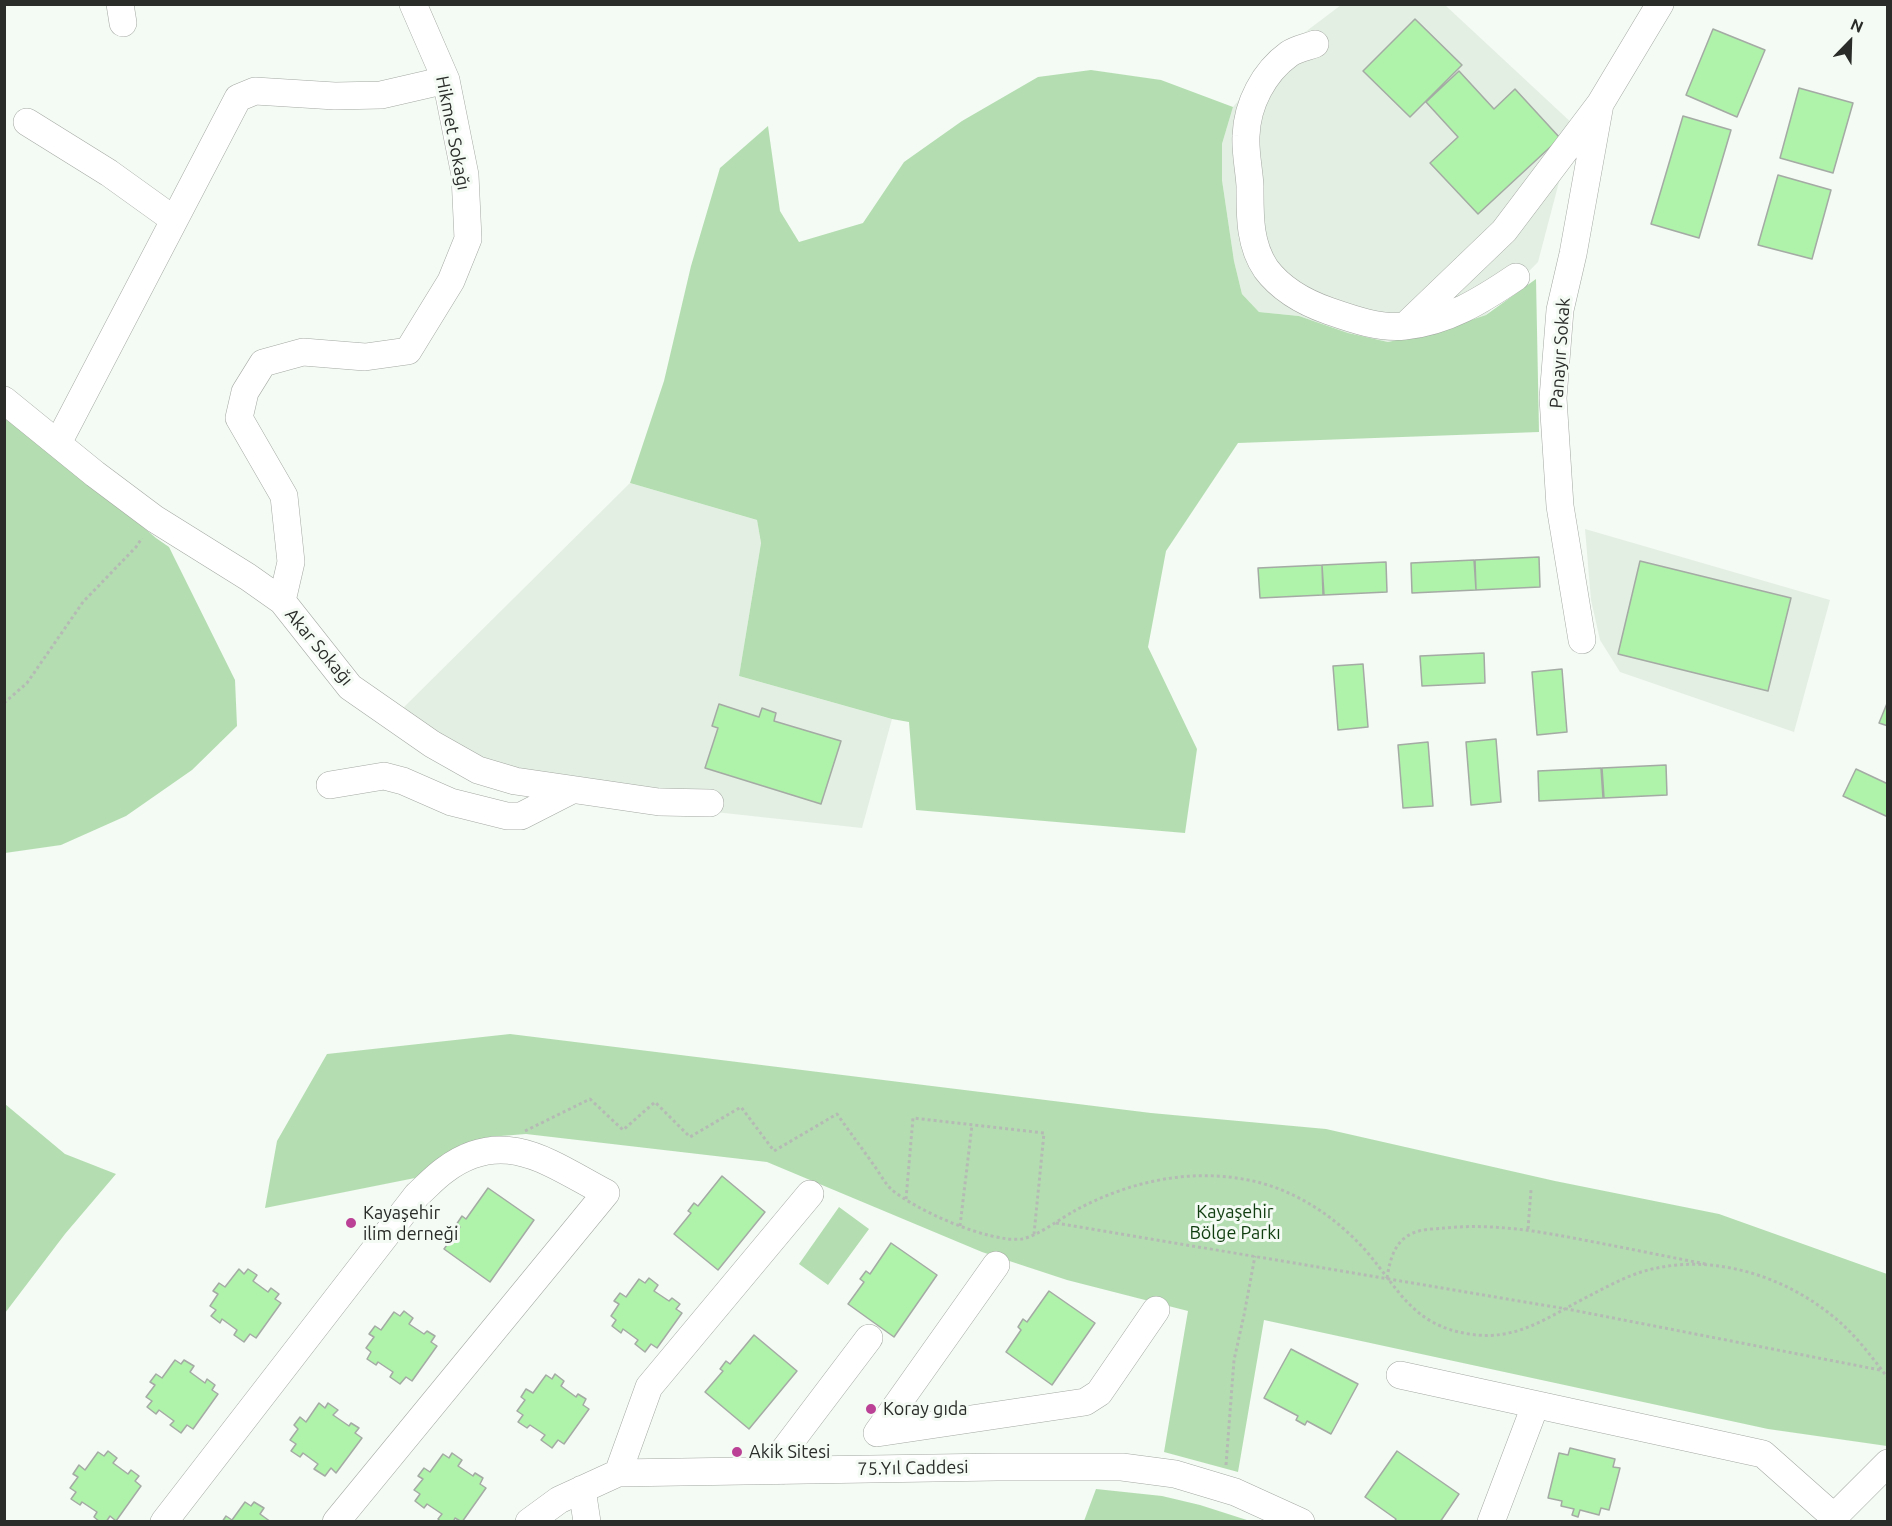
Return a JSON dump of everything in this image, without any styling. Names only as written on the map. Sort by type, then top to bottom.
[{"type":"street","name":"Hikmet Sokağı","points":[[282,601],[291,562],[284,496],[239,418],[245,392],[263,363],[303,352],[365,357],[408,351],[451,281],[468,239],[465,176],[446,80],[413,4]]},
{"type":"street","points":[[1404,326],[1504,231],[1600,104],[1660,4]]},
{"type":"street","points":[[1315,44],[1291,52],[1273,69],[1262,82],[1250,113],[1246,136],[1252,242],[1267,269],[1286,289],[1313,305],[1378,325],[1404,326],[1456,314],[1487,297],[1516,277]]},
{"type":"street","points":[[58,442],[234,102],[244,94],[255,91],[335,96],[381,95],[446,80]]},
{"type":"street","name":"Panayır Sokak","points":[[1582,640],[1560,507],[1553,398],[1560,309],[1573,254],[1600,104]]},
{"type":"street","points":[[27,122],[109,173],[173,219]]},
{"type":"street","name":"Akar Sokağı","points":[[4,400],[155,519],[282,601],[350,687],[432,744],[488,773],[515,782],[658,802],[710,803]]},
{"type":"street","points":[[330,785],[384,776],[411,784],[451,802],[507,816],[521,816],[572,790]]},
{"type":"street","points":[[164,1521],[417,1195],[445,1170],[488,1149],[514,1151],[536,1156],[606,1193],[336,1521]]},
{"type":"street","points":[[618,1473],[649,1387],[810,1194]]},
{"type":"street","points":[[864,1469],[877,1433],[996,1265]]},
{"type":"street","points":[[877,1433],[1085,1401],[1099,1393],[1156,1310]]},
{"type":"street","points":[[781,1470],[781,1457],[785,1449],[869,1338]]},
{"type":"street","points":[[1400,1375],[1762,1454],[1826,1517],[1887,1463]]},
{"type":"street","points":[[1491,1521],[1535,1406]]},
{"type":"street","name":"75.Yıl Caddesi","points":[[529,1521],[559,1500],[618,1473],[1122,1467],[1175,1474],[1225,1488],[1301,1521]]},
{"type":"street","points":[[582,1489],[587,1521]]},
{"type":"path","points":[[4,703],[27,682],[83,602],[136,548],[155,519]]},
{"type":"path","points":[[519,1134],[590,1099],[623,1130],[655,1102],[690,1137],[741,1107],[774,1151],[837,1114],[890,1187],[906,1199],[960,1226],[1001,1237],[1022,1239],[1101,1198],[1140,1183],[1209,1175],[1248,1180],[1289,1192],[1319,1210],[1345,1230],[1365,1251],[1415,1311],[1430,1321],[1468,1334],[1492,1336],[1511,1334],[1538,1324],[1587,1296],[1626,1278],[1657,1268],[1705,1265],[1724,1267]]},
{"type":"path","points":[[906,1199],[913,1118],[1044,1133],[1034,1234]]},
{"type":"path","points":[[960,1226],[972,1125]]},
{"type":"path","points":[[1528,1229],[1531,1190]]},
{"type":"path","points":[[1055,1222],[1567,1309],[1881,1370]]},
{"type":"path","points":[[1387,1278],[1395,1247],[1413,1233],[1461,1226],[1528,1229],[1724,1267],[1761,1276],[1790,1287],[1815,1303],[1843,1325],[1866,1349],[1887,1378]]},
{"type":"path","points":[[1225,1488],[1228,1410],[1233,1360],[1255,1256]]},
{"type":"shaded area","points":[[1341,5],[1445,5],[1574,125],[1538,262],[1486,315],[1438,331],[1388,342],[1348,333],[1299,316],[1259,312],[1242,294],[1234,261],[1222,180],[1222,144],[1233,107],[1296,39]]},
{"type":"shaded area","points":[[630,483],[757,520],[761,543],[739,676],[892,719],[862,828],[678,808],[463,757],[399,712]]},
{"type":"shaded area","points":[[1585,529],[1830,600],[1794,732],[1620,672],[1600,640],[1591,600]]},
{"type":"green space","points":[[1091,70],[1161,80],[1233,107],[1222,144],[1222,180],[1234,261],[1242,294],[1259,312],[1299,316],[1348,333],[1388,342],[1438,331],[1486,315],[1536,279],[1539,432],[1238,443],[1166,551],[1148,647],[1197,749],[1185,833],[916,810],[909,722],[739,676],[761,543],[757,520],[630,483],[664,381],[691,266],[720,168],[768,126],[780,211],[799,242],[863,223],[904,162],[962,121],[1038,77]]},
{"type":"green space","points":[[4,409],[169,547],[235,680],[237,726],[192,770],[126,816],[61,845],[5,853]]},
{"type":"green space","name":"Kayaşehir Bölge Parkı","points":[[510,1034],[1151,1113],[1326,1129],[1555,1181],[1719,1214],[1887,1274],[1887,1446],[1768,1429],[1264,1320],[1238,1472],[1164,1452],[1188,1311],[1067,1280],[982,1252],[767,1162],[526,1134],[488,1137],[460,1145],[415,1178],[265,1208],[277,1141],[327,1054]]},
{"type":"green space","points":[[5,1104],[65,1154],[116,1174],[65,1234],[5,1313]]},
{"type":"green space","points":[[839,1207],[869,1229],[828,1285],[799,1264]]},
{"type":"green space","points":[[1096,1489],[1162,1496],[1250,1521],[1084,1521]]},
{"type":"building","points":[[1415,19],[1462,65],[1410,117],[1363,71]]},
{"type":"building","points":[[1713,29],[1765,50],[1737,117],[1686,95]]},
{"type":"building","points":[[1459,71],[1494,109],[1515,89],[1560,138],[1478,214],[1430,163],[1458,137],[1426,102]]},
{"type":"building","points":[[1799,88],[1853,103],[1833,173],[1780,158]]},
{"type":"building","points":[[1683,116],[1731,130],[1699,238],[1651,224]]},
{"type":"building","points":[[1778,175],[1831,190],[1812,259],[1758,245]]},
{"type":"building","points":[[1539,557],[1540,587],[1476,590],[1475,560]]},
{"type":"building","points":[[1474,560],[1476,590],[1412,593],[1411,563]]},
{"type":"building","points":[[1640,561],[1791,598],[1768,691],[1618,654]]},
{"type":"building","points":[[1386,562],[1387,592],[1324,595],[1322,565]]},
{"type":"building","points":[[1322,565],[1323,595],[1260,598],[1258,568]]},
{"type":"building","points":[[1484,653],[1485,683],[1422,686],[1420,656]]},
{"type":"building","points":[[1363,664],[1368,727],[1338,730],[1333,666]]},
{"type":"building","points":[[1562,669],[1567,732],[1537,735],[1532,672]]},
{"type":"building","points":[[1888,701],[1888,726],[1879,723]]},
{"type":"building","points":[[719,704],[759,717],[762,708],[776,713],[774,721],[841,741],[821,804],[705,768],[718,728],[712,726]]},
{"type":"building","points":[[1496,739],[1501,802],[1471,805],[1466,742]]},
{"type":"building","points":[[1428,742],[1433,806],[1403,808],[1398,745]]},
{"type":"building","points":[[1666,765],[1667,795],[1604,798],[1602,768]]},
{"type":"building","points":[[1601,768],[1603,798],[1539,801],[1538,771]]},
{"type":"building","points":[[1856,769],[1888,784],[1888,817],[1843,796]]},
{"type":"building","points":[[722,1176],[765,1212],[718,1270],[674,1234],[691,1213],[688,1211],[694,1203],[698,1206]]},
{"type":"building","points":[[488,1188],[534,1220],[490,1282],[444,1249],[460,1227],[456,1225],[462,1216],[466,1219]]},
{"type":"building","points":[[891,1243],[937,1275],[894,1337],[848,1304],[864,1282],[860,1279],[866,1271],[870,1274]]},
{"type":"building","points":[[239,1269],[244,1274],[248,1269],[257,1275],[253,1281],[268,1292],[271,1288],[279,1294],[275,1299],[281,1303],[256,1338],[250,1334],[244,1342],[234,1335],[237,1330],[222,1319],[220,1323],[211,1316],[216,1310],[210,1306],[218,1294],[213,1291],[219,1283],[225,1287]]},
{"type":"building","points":[[649,1278],[658,1285],[654,1291],[669,1301],[672,1298],[680,1304],[676,1309],[682,1313],[657,1348],[651,1344],[645,1352],[635,1344],[638,1340],[623,1329],[621,1333],[612,1326],[616,1320],[611,1316],[619,1304],[614,1301],[620,1293],[626,1297],[639,1279],[645,1283]]},
{"type":"building","points":[[1049,1291],[1095,1323],[1052,1385],[1006,1352],[1021,1330],[1018,1327],[1023,1319],[1027,1322]]},
{"type":"building","points":[[404,1311],[413,1318],[409,1324],[424,1334],[427,1331],[435,1336],[431,1342],[437,1346],[412,1381],[406,1377],[400,1384],[390,1377],[393,1372],[378,1362],[376,1365],[367,1359],[371,1352],[366,1348],[374,1337],[369,1334],[375,1326],[381,1330],[394,1312],[400,1316]]},
{"type":"building","points":[[754,1335],[797,1371],[749,1429],[705,1392],[723,1371],[720,1369],[726,1361],[730,1364]]},
{"type":"building","points":[[1291,1349],[1358,1384],[1331,1434],[1307,1421],[1305,1425],[1296,1420],[1298,1416],[1264,1398]]},
{"type":"building","points":[[175,1360],[181,1364],[184,1360],[194,1366],[190,1372],[205,1383],[207,1379],[215,1385],[212,1390],[218,1394],[193,1429],[187,1425],[181,1433],[170,1425],[174,1421],[159,1410],[156,1414],[147,1407],[152,1401],[146,1397],[155,1385],[150,1382],[156,1374],[162,1378]]},
{"type":"building","points":[[555,1374],[564,1381],[561,1386],[576,1397],[578,1394],[586,1399],[583,1405],[589,1409],[564,1444],[558,1440],[552,1448],[541,1440],[545,1435],[530,1425],[527,1428],[518,1422],[523,1415],[517,1411],[525,1400],[521,1397],[526,1389],[533,1393],[546,1375],[552,1379]]},
{"type":"building","points":[[319,1403],[325,1408],[328,1403],[338,1410],[333,1415],[349,1426],[351,1423],[359,1428],[355,1433],[362,1438],[336,1473],[331,1468],[325,1476],[314,1469],[318,1464],[303,1453],[300,1457],[291,1451],[296,1444],[290,1440],[298,1429],[294,1425],[300,1417],[306,1422]]},
{"type":"building","points":[[1570,1448],[1615,1459],[1613,1467],[1620,1468],[1609,1510],[1601,1508],[1599,1515],[1580,1510],[1578,1517],[1572,1515],[1574,1509],[1561,1506],[1562,1501],[1548,1498],[1559,1453],[1568,1455]]},
{"type":"building","points":[[108,1451],[117,1458],[113,1463],[128,1474],[131,1470],[139,1476],[135,1481],[141,1486],[116,1521],[110,1516],[106,1522],[100,1522],[94,1517],[97,1512],[82,1502],[80,1505],[71,1499],[76,1492],[70,1488],[78,1477],[73,1474],[79,1465],[85,1470],[98,1452],[104,1456]]},
{"type":"building","points":[[1397,1451],[1459,1494],[1440,1522],[1394,1522],[1396,1519],[1365,1497]]},
{"type":"building","points":[[452,1453],[462,1460],[458,1466],[473,1476],[475,1473],[483,1478],[480,1484],[486,1488],[462,1522],[455,1518],[453,1522],[441,1522],[438,1519],[442,1514],[427,1504],[424,1508],[415,1501],[420,1494],[414,1490],[423,1479],[418,1476],[424,1468],[430,1472],[443,1454],[449,1458]]},
{"type":"building","points":[[245,1502],[251,1506],[254,1502],[264,1508],[260,1514],[271,1522],[222,1522],[226,1516],[232,1520]]},
{"type":"place","name":"Kayaşehir ilim derneği","points":[[351,1223]]},
{"type":"place","name":"Koray gıda","points":[[871,1409]]},
{"type":"place","name":"Akik Sitesi","points":[[737,1452]]}]
